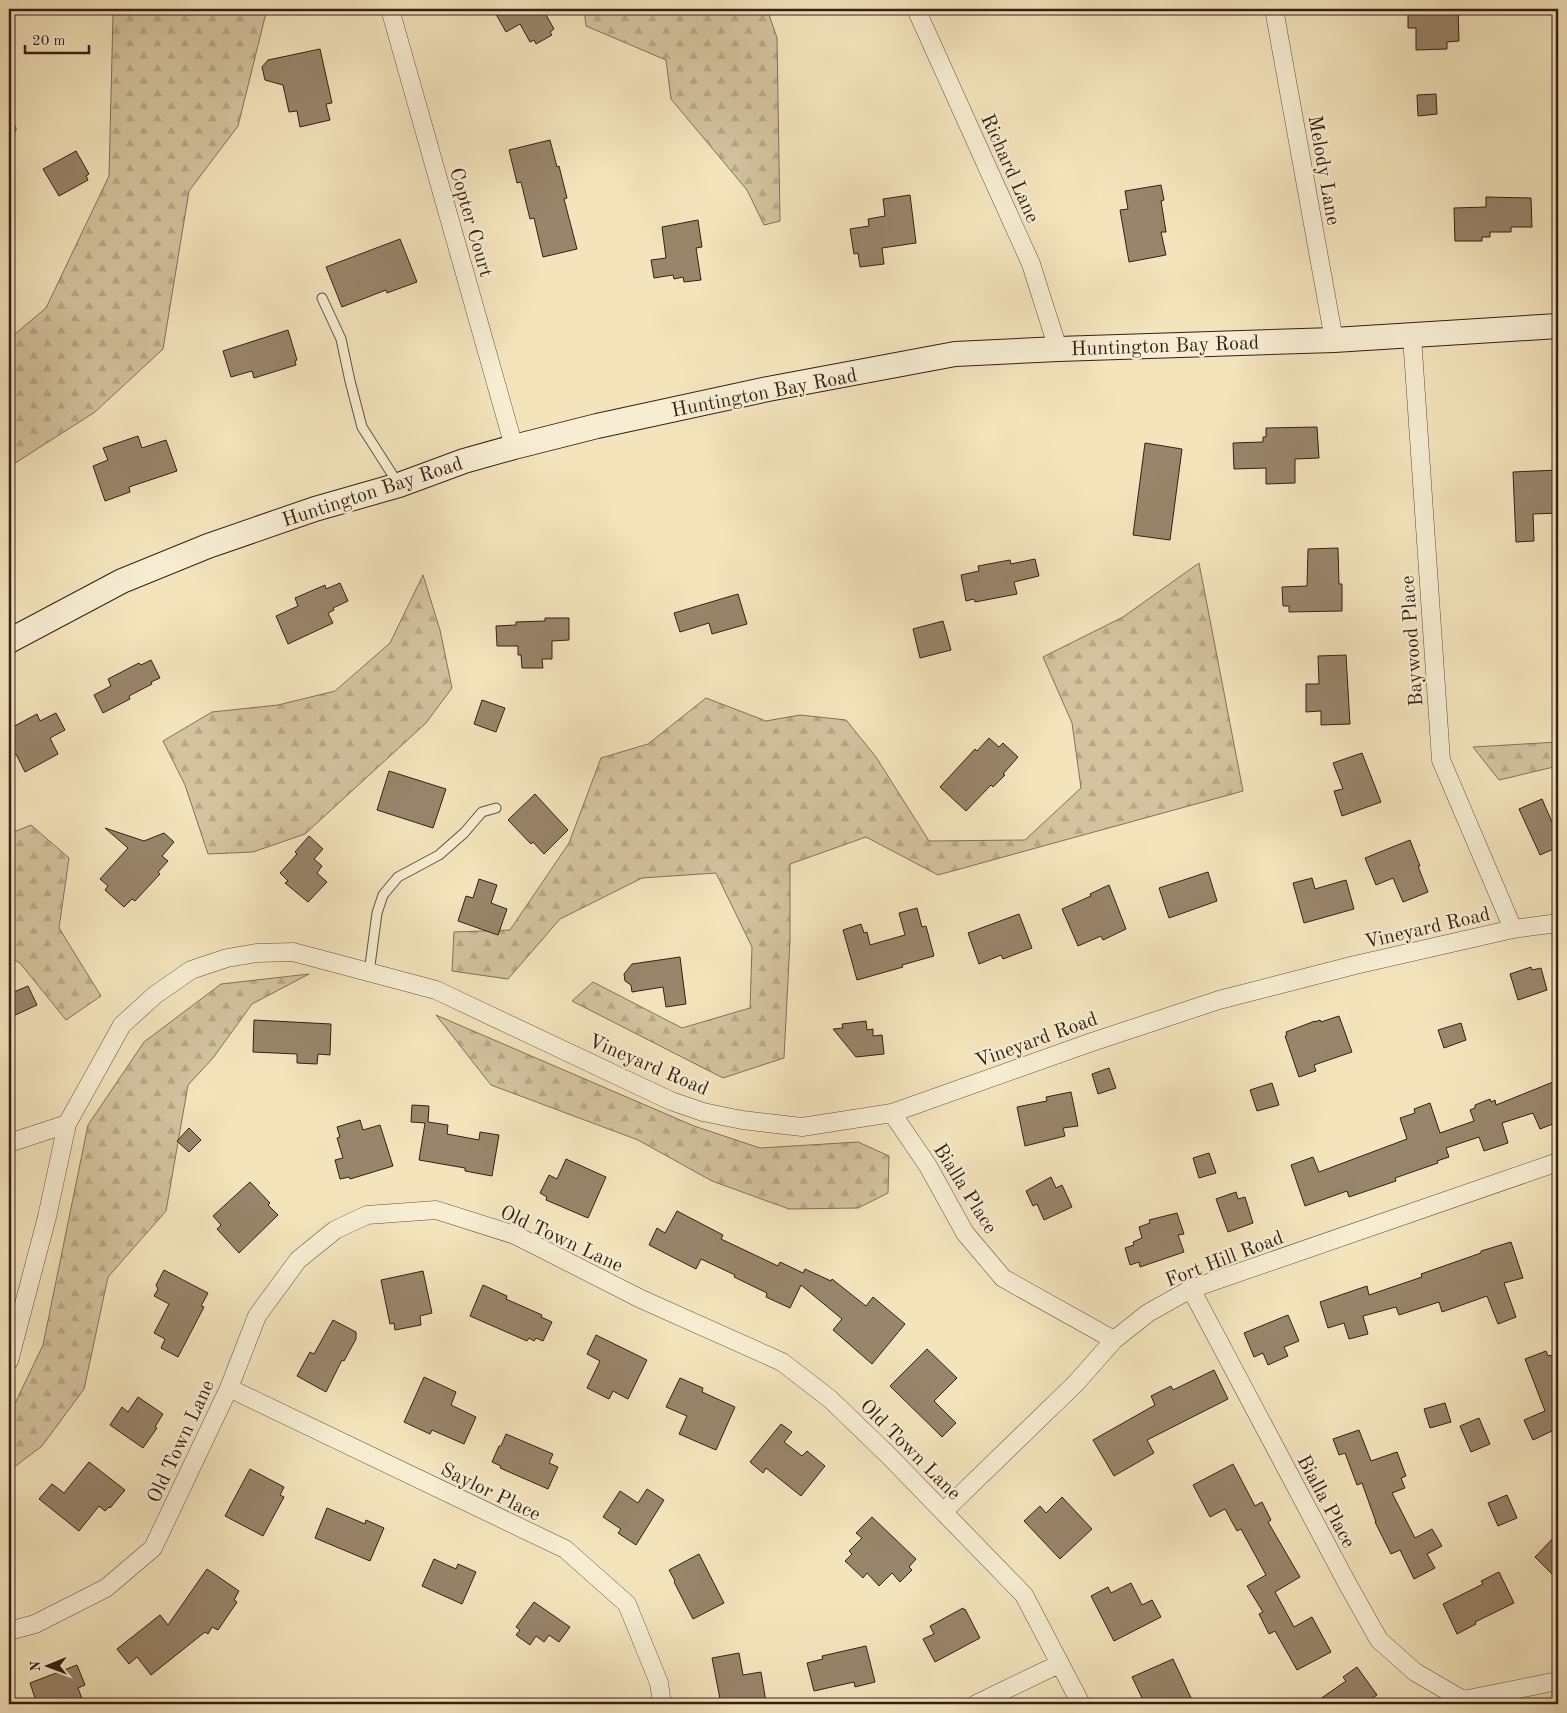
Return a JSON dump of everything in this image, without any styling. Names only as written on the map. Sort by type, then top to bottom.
[{"type":"street","name":"Copter Court","points":[[390,9],[514,447]]},
{"type":"street","name":"Richard Lane","points":[[916,9],[1030,264],[1058,349]]},
{"type":"street","name":"Melody Lane","points":[[1274,9],[1334,340]]},
{"type":"street","name":"Huntington Bay Road","points":[[9,641],[122,581],[208,546],[315,510],[399,485],[464,461],[514,447],[597,426],[768,389],[946,356],[1058,349],[1334,340],[1558,326]]},
{"type":"street","name":"Baywood Place","points":[[1412,336],[1441,760],[1513,929]]},
{"type":"street","name":"Vineyard Road","points":[[9,1361],[47,1216],[67,1124],[122,1025],[155,995],[191,970],[227,958],[256,953],[293,952],[436,990],[671,1101],[703,1112],[742,1120],[802,1127],[892,1113],[1092,1042],[1219,1000],[1355,965],[1513,929],[1558,923]]},
{"type":"street","name":"Bialla Place","points":[[892,1113],[928,1166],[965,1233],[1003,1278],[1114,1340]]},
{"type":"street","points":[[9,1143],[67,1124]]},
{"type":"street","name":"Fort Hill Road","points":[[944,1512],[1076,1383],[1114,1340],[1148,1312],[1191,1289],[1558,1162]]},
{"type":"street","name":"Old Town Lane","points":[[9,1631],[35,1624],[106,1588],[153,1548],[229,1388],[257,1316],[298,1260],[335,1230],[367,1215],[436,1210],[515,1235],[641,1299],[782,1362],[830,1398],[1024,1594],[1081,1704]]},
{"type":"street","name":"Bialla Place","points":[[1191,1289],[1346,1583],[1379,1640],[1415,1672],[1461,1702]]},
{"type":"street","name":"Saylor Place","points":[[229,1388],[565,1549],[627,1604],[658,1684],[662,1704]]},
{"type":"street","points":[[976,1704],[1059,1664]]},
{"type":"street","points":[[1461,1702],[1558,1681]]},
{"type":"lane","points":[[322,298],[341,339],[362,427],[399,485]]},
{"type":"lane","points":[[370,973],[377,913],[383,895],[398,877],[439,855],[464,833],[482,812],[496,808]]},
{"type":"green space","points":[[111,9],[267,9],[238,126],[189,191],[163,349],[95,412],[9,467],[9,339],[46,308],[109,176],[113,15]]},
{"type":"green space","points":[[584,9],[767,9],[777,38],[780,221],[764,225],[747,190],[671,99],[666,60],[586,26]]},
{"type":"green space","points":[[1199,563],[1243,791],[938,875],[866,837],[790,864],[790,941],[784,1058],[723,1078],[572,1001],[593,982],[682,1028],[750,1008],[752,947],[716,873],[642,878],[560,919],[508,979],[452,971],[454,932],[510,930],[569,843],[601,758],[648,744],[706,698],[766,721],[800,715],[846,720],[876,757],[929,841],[1025,840],[1081,788],[1072,723],[1043,657],[1123,617]]},
{"type":"green space","points":[[423,575],[440,630],[452,688],[426,723],[305,834],[253,852],[208,854],[185,785],[163,741],[212,712],[278,705],[335,691],[390,643]]},
{"type":"green space","points":[[1558,742],[1558,766],[1499,780],[1473,747]]},
{"type":"green space","points":[[31,825],[69,858],[59,928],[101,996],[66,1020],[20,963],[9,957],[9,834]]},
{"type":"green space","points":[[309,974],[252,1004],[213,1058],[188,1085],[166,1211],[108,1277],[84,1389],[42,1446],[9,1471],[9,1416],[43,1345],[88,1125],[144,1042],[221,984]]},
{"type":"green space","points":[[436,1015],[694,1126],[760,1148],[858,1142],[889,1156],[888,1193],[858,1208],[789,1209],[712,1181],[638,1140],[491,1085]]},
{"type":"building","points":[[493,9],[547,9],[544,11],[554,29],[550,32],[552,35],[536,44],[534,40],[530,42],[520,24],[506,32]]},
{"type":"building","points":[[1408,9],[1458,9],[1459,41],[1447,42],[1447,49],[1416,50],[1416,28],[1408,28]]},
{"type":"building","points":[[320,49],[332,103],[326,104],[330,120],[300,127],[297,111],[289,112],[283,85],[265,80],[262,67],[268,60]]},
{"type":"building","points":[[1436,94],[1437,114],[1418,116],[1417,95]]},
{"type":"building","points":[[550,140],[567,198],[564,199],[577,249],[543,257],[534,218],[530,219],[521,182],[517,183],[509,150]]},
{"type":"building","points":[[76,151],[89,174],[86,176],[88,180],[59,196],[43,169]]},
{"type":"building","points":[[1161,185],[1164,200],[1161,201],[1166,232],[1161,232],[1166,255],[1129,262],[1120,210],[1128,209],[1125,191]]},
{"type":"building","points":[[910,195],[916,243],[882,248],[884,264],[860,267],[858,253],[854,254],[850,229],[869,226],[868,219],[885,216],[883,199]]},
{"type":"building","points":[[1486,197],[1531,198],[1532,227],[1511,227],[1511,232],[1490,232],[1490,237],[1482,237],[1482,241],[1455,241],[1454,208],[1486,207]]},
{"type":"building","points":[[698,220],[702,247],[696,248],[701,280],[684,282],[683,277],[674,279],[673,275],[654,278],[651,260],[666,258],[662,227]]},
{"type":"building","points":[[400,239],[417,282],[387,293],[386,290],[342,307],[326,267]]},
{"type":"building","points":[[288,330],[297,360],[295,361],[296,365],[254,378],[252,371],[231,377],[223,351]]},
{"type":"building","points":[[1317,427],[1319,458],[1295,459],[1295,483],[1266,484],[1266,468],[1234,469],[1233,443],[1263,442],[1263,437],[1266,437],[1266,428]]},
{"type":"building","points":[[138,436],[142,448],[166,440],[177,471],[129,487],[130,492],[105,501],[93,466],[108,460],[103,448]]},
{"type":"building","points":[[1145,443],[1182,449],[1170,540],[1133,535]]},
{"type":"building","points":[[1558,470],[1558,513],[1533,514],[1534,541],[1516,542],[1513,472]]},
{"type":"building","points":[[1338,548],[1339,584],[1342,584],[1342,611],[1289,612],[1289,606],[1283,606],[1282,587],[1307,586],[1308,549]]},
{"type":"building","points":[[1035,559],[1039,576],[1014,582],[1017,594],[975,602],[974,599],[966,601],[961,575],[979,571],[978,566],[1010,560],[1011,564]]},
{"type":"building","points":[[340,583],[348,601],[333,608],[334,610],[328,613],[333,623],[288,644],[276,616],[298,606],[295,598],[325,585],[326,589]]},
{"type":"building","points":[[738,594],[747,624],[712,634],[709,623],[680,632],[674,613]]},
{"type":"building","points":[[545,618],[569,618],[569,640],[552,641],[552,659],[542,659],[543,668],[522,668],[521,655],[518,655],[518,646],[497,646],[496,626],[516,625],[516,622],[545,621]]},
{"type":"building","points":[[943,621],[951,650],[920,658],[913,629]]},
{"type":"building","points":[[1346,655],[1350,724],[1321,725],[1321,711],[1306,712],[1306,684],[1319,684],[1318,656]]},
{"type":"building","points":[[151,660],[160,678],[129,696],[130,699],[103,713],[94,695],[111,686],[108,679],[139,663],[141,665]]},
{"type":"building","points":[[482,700],[505,708],[496,732],[474,724]]},
{"type":"building","points":[[56,713],[65,730],[50,738],[58,754],[25,772],[16,754],[9,758],[9,729],[37,714],[40,721]]},
{"type":"building","points":[[989,738],[999,747],[1003,743],[1018,757],[1003,774],[1005,775],[993,787],[991,785],[966,811],[940,787],[975,749],[977,751]]},
{"type":"building","points":[[1362,753],[1381,802],[1342,816],[1334,791],[1343,789],[1333,763]]},
{"type":"building","points":[[389,771],[446,789],[433,828],[377,810]]},
{"type":"building","points":[[535,794],[568,830],[544,854],[533,842],[531,844],[508,820]]},
{"type":"building","points":[[1542,799],[1558,836],[1558,847],[1540,855],[1519,809]]},
{"type":"building","points":[[105,828],[144,841],[164,833],[174,842],[162,856],[168,861],[158,872],[160,874],[135,901],[132,899],[124,907],[105,890],[108,886],[100,879],[128,848]]},
{"type":"building","points":[[309,836],[323,849],[314,859],[322,866],[317,873],[327,882],[308,902],[285,883],[288,881],[280,873],[297,854],[295,852]]},
{"type":"building","points":[[1410,840],[1428,892],[1403,902],[1393,878],[1376,885],[1365,858]]},
{"type":"building","points":[[1208,872],[1217,901],[1169,918],[1159,888]]},
{"type":"building","points":[[1312,878],[1315,889],[1346,880],[1354,909],[1304,923],[1293,883]]},
{"type":"building","points":[[479,879],[497,885],[491,903],[507,909],[498,935],[458,921],[466,896],[473,898]]},
{"type":"building","points":[[1109,885],[1126,929],[1103,940],[1101,936],[1078,946],[1062,909],[1091,896],[1090,894]]},
{"type":"building","points":[[917,908],[922,927],[926,926],[934,956],[857,980],[843,930],[861,924],[864,933],[867,932],[870,945],[905,935],[899,913]]},
{"type":"building","points":[[1019,914],[1032,948],[1003,959],[1001,955],[979,964],[968,933]]},
{"type":"building","points":[[680,957],[686,1004],[666,1007],[663,987],[632,992],[631,985],[625,981],[624,974],[632,964]]},
{"type":"building","points":[[1531,967],[1532,970],[1541,968],[1547,990],[1518,1000],[1510,974]]},
{"type":"building","points":[[28,986],[37,1005],[9,1018],[9,994]]},
{"type":"building","points":[[1339,1016],[1352,1052],[1314,1065],[1316,1071],[1299,1077],[1285,1036],[1287,1035],[1286,1032],[1315,1021],[1320,1020],[1321,1022]]},
{"type":"building","points":[[254,1020],[331,1024],[330,1055],[318,1054],[317,1064],[297,1063],[297,1054],[253,1052]]},
{"type":"building","points":[[866,1021],[867,1030],[873,1029],[873,1036],[882,1035],[884,1054],[856,1057],[833,1029],[843,1028],[842,1024]]},
{"type":"building","points":[[1461,1023],[1466,1040],[1444,1048],[1438,1030]]},
{"type":"building","points":[[1109,1068],[1116,1088],[1098,1094],[1092,1074]]},
{"type":"building","points":[[1558,1080],[1558,1122],[1540,1129],[1533,1113],[1502,1123],[1508,1143],[1484,1151],[1479,1137],[1446,1148],[1449,1157],[1437,1161],[1438,1163],[1395,1178],[1396,1181],[1349,1197],[1347,1191],[1305,1206],[1291,1165],[1313,1157],[1319,1172],[1407,1139],[1400,1118],[1415,1113],[1414,1109],[1430,1103],[1440,1133],[1474,1121],[1470,1110],[1475,1108],[1475,1105],[1490,1099],[1491,1102],[1495,1100],[1496,1105]]},
{"type":"building","points":[[1272,1083],[1279,1105],[1257,1111],[1250,1090]]},
{"type":"building","points":[[1071,1092],[1078,1126],[1063,1128],[1065,1136],[1025,1146],[1017,1107],[1047,1101],[1046,1097]]},
{"type":"building","points":[[412,1105],[429,1106],[428,1122],[448,1125],[447,1134],[479,1140],[480,1132],[499,1135],[492,1176],[465,1171],[465,1168],[419,1160],[425,1123],[411,1122]]},
{"type":"building","points":[[360,1120],[363,1130],[380,1125],[393,1166],[350,1179],[349,1177],[340,1179],[335,1160],[343,1158],[337,1138],[340,1137],[337,1127]]},
{"type":"building","points":[[189,1128],[201,1140],[189,1152],[177,1141]]},
{"type":"building","points":[[1209,1153],[1216,1173],[1199,1178],[1193,1158]]},
{"type":"building","points":[[566,1159],[606,1177],[588,1218],[546,1200],[547,1197],[540,1193],[549,1175],[557,1179]]},
{"type":"building","points":[[1051,1177],[1056,1188],[1062,1185],[1072,1207],[1044,1220],[1037,1204],[1033,1206],[1026,1191]]},
{"type":"building","points":[[250,1182],[270,1203],[268,1205],[278,1215],[239,1253],[217,1229],[221,1225],[213,1216]]},
{"type":"building","points":[[1236,1192],[1238,1199],[1245,1197],[1253,1223],[1228,1232],[1216,1199]]},
{"type":"building","points":[[677,1211],[723,1235],[721,1239],[778,1266],[780,1262],[803,1273],[805,1269],[831,1281],[832,1279],[866,1306],[873,1297],[905,1324],[872,1364],[833,1330],[842,1319],[801,1285],[790,1308],[766,1297],[767,1293],[734,1277],[735,1275],[701,1259],[696,1269],[649,1245],[657,1228],[665,1233]]},
{"type":"building","points":[[1177,1213],[1184,1234],[1178,1235],[1184,1252],[1140,1267],[1139,1262],[1130,1265],[1125,1248],[1134,1245],[1133,1242],[1142,1238],[1139,1227],[1150,1223],[1149,1220]]},
{"type":"building","points":[[1511,1242],[1523,1278],[1504,1283],[1516,1317],[1498,1324],[1487,1296],[1442,1312],[1439,1302],[1399,1315],[1396,1307],[1363,1316],[1368,1334],[1349,1339],[1344,1323],[1328,1328],[1320,1302],[1367,1286],[1369,1295],[1422,1277],[1421,1274],[1481,1253],[1481,1251]]},
{"type":"building","points":[[164,1270],[208,1293],[201,1306],[204,1307],[178,1357],[161,1348],[165,1339],[154,1333],[169,1304],[154,1296],[158,1289],[156,1285]]},
{"type":"building","points":[[423,1271],[432,1313],[420,1316],[421,1325],[395,1330],[394,1323],[390,1324],[381,1280]]},
{"type":"building","points":[[483,1285],[507,1296],[506,1299],[542,1315],[541,1317],[552,1322],[543,1341],[536,1338],[534,1341],[529,1338],[527,1341],[470,1316]]},
{"type":"building","points":[[1288,1315],[1299,1341],[1284,1347],[1288,1356],[1268,1365],[1263,1353],[1254,1357],[1244,1333]]},
{"type":"building","points":[[333,1320],[356,1332],[356,1339],[344,1361],[342,1360],[326,1392],[297,1376],[310,1352],[314,1354]]},
{"type":"building","points":[[596,1335],[647,1360],[628,1399],[613,1391],[609,1399],[587,1388],[600,1361],[587,1354]]},
{"type":"building","points":[[927,1349],[957,1378],[934,1401],[956,1423],[942,1437],[890,1386]]},
{"type":"building","points":[[1546,1351],[1548,1356],[1558,1354],[1558,1442],[1556,1443],[1552,1431],[1533,1440],[1524,1420],[1545,1411],[1525,1359]]},
{"type":"building","points":[[1214,1370],[1228,1399],[1147,1440],[1154,1453],[1114,1476],[1093,1440],[1155,1405],[1151,1396],[1171,1386],[1173,1390]]},
{"type":"building","points":[[424,1377],[456,1392],[451,1405],[476,1417],[464,1444],[432,1430],[430,1434],[404,1422]]},
{"type":"building","points":[[680,1378],[703,1388],[702,1392],[735,1407],[716,1450],[679,1434],[687,1416],[666,1407]]},
{"type":"building","points":[[138,1397],[163,1414],[155,1427],[157,1428],[143,1448],[110,1425],[122,1407],[128,1412]]},
{"type":"building","points":[[1445,1403],[1451,1422],[1430,1428],[1424,1409]]},
{"type":"building","points":[[1479,1418],[1490,1444],[1471,1452],[1460,1426]]},
{"type":"building","points":[[781,1424],[792,1432],[784,1442],[802,1456],[807,1451],[825,1466],[801,1496],[766,1468],[763,1473],[750,1462]]},
{"type":"building","points":[[1359,1430],[1371,1461],[1397,1452],[1406,1476],[1401,1478],[1405,1488],[1392,1493],[1415,1538],[1432,1529],[1442,1546],[1427,1554],[1435,1568],[1414,1579],[1400,1550],[1391,1554],[1375,1522],[1362,1483],[1357,1485],[1345,1453],[1339,1455],[1333,1439]]},
{"type":"building","points":[[506,1434],[553,1454],[549,1463],[558,1467],[548,1489],[500,1468],[501,1466],[492,1462]]},
{"type":"building","points":[[89,1462],[125,1490],[110,1508],[105,1511],[99,1506],[79,1531],[39,1499],[52,1484],[64,1493]]},
{"type":"building","points":[[1233,1464],[1255,1506],[1262,1502],[1271,1520],[1268,1522],[1300,1577],[1275,1592],[1294,1627],[1312,1617],[1331,1652],[1297,1670],[1275,1631],[1269,1634],[1259,1614],[1263,1612],[1247,1586],[1266,1575],[1241,1529],[1237,1531],[1225,1509],[1210,1517],[1193,1485]]},
{"type":"building","points":[[250,1469],[284,1487],[280,1495],[284,1497],[263,1536],[225,1516]]},
{"type":"building","points":[[647,1489],[664,1500],[636,1545],[618,1533],[621,1529],[603,1517],[620,1491],[638,1503]]},
{"type":"building","points":[[1507,1495],[1517,1518],[1498,1526],[1488,1503]]},
{"type":"building","points":[[1062,1497],[1092,1529],[1060,1559],[1024,1521],[1040,1506],[1046,1513]]},
{"type":"building","points":[[327,1508],[365,1524],[366,1520],[384,1528],[370,1561],[315,1538]]},
{"type":"building","points":[[872,1517],[916,1559],[909,1567],[912,1570],[900,1582],[892,1573],[879,1586],[867,1573],[863,1578],[845,1561],[852,1554],[849,1551],[862,1538],[856,1533]]},
{"type":"building","points":[[1558,1533],[1558,1580],[1535,1557]]},
{"type":"building","points":[[699,1554],[724,1603],[693,1619],[669,1570]]},
{"type":"building","points":[[434,1559],[456,1569],[458,1564],[476,1572],[462,1604],[422,1586]]},
{"type":"building","points":[[207,1569],[239,1591],[234,1600],[237,1602],[218,1630],[212,1627],[208,1634],[205,1632],[151,1675],[137,1657],[129,1664],[117,1649],[160,1615],[168,1625]]},
{"type":"building","points":[[1499,1572],[1514,1603],[1475,1622],[1476,1624],[1457,1634],[1443,1604],[1483,1584],[1481,1581]]},
{"type":"building","points":[[1131,1583],[1142,1605],[1152,1600],[1161,1617],[1114,1641],[1091,1596],[1108,1587],[1111,1593]]},
{"type":"building","points":[[534,1602],[570,1627],[559,1642],[549,1635],[544,1642],[536,1636],[530,1645],[516,1635],[520,1630],[516,1627]]},
{"type":"building","points":[[963,1608],[980,1638],[935,1662],[923,1639],[934,1634],[930,1626]]},
{"type":"building","points":[[866,1646],[875,1682],[855,1687],[854,1682],[814,1691],[807,1663],[823,1659],[822,1656]]},
{"type":"building","points":[[739,1653],[743,1675],[761,1672],[766,1702],[756,1704],[721,1704],[712,1658]]},
{"type":"building","points":[[1173,1659],[1191,1698],[1176,1704],[1145,1704],[1132,1677]]},
{"type":"building","points":[[77,1665],[85,1685],[78,1688],[84,1704],[37,1704],[30,1683]]},
{"type":"building","points":[[1357,1667],[1377,1695],[1363,1704],[1313,1704],[1346,1681],[1343,1677]]}]
